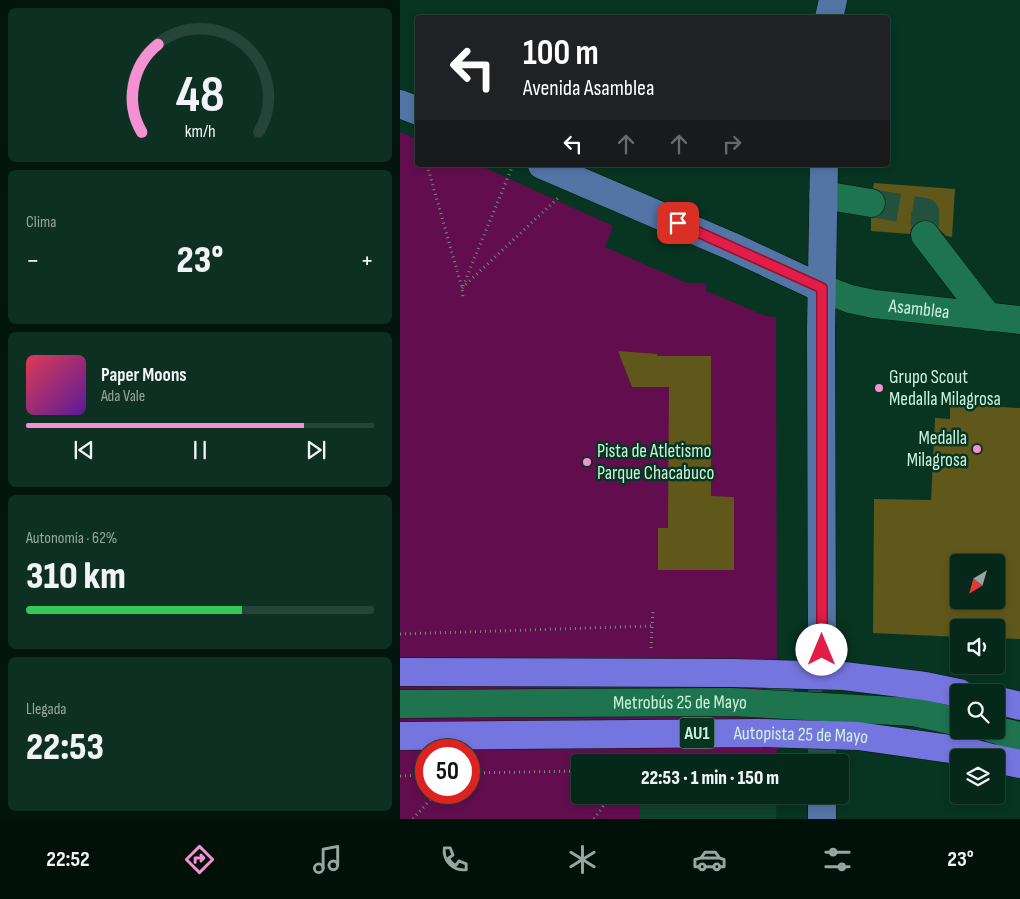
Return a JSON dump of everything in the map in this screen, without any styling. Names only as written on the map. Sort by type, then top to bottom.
[{"type":"highway","points":[[400,672],[733,673],[844,676],[925,686],[950,691]]},
{"type":"highway","points":[[1005,702],[1020,706]]},
{"type":"highway","name":"Autopista 25 de Mayo","points":[[400,736],[759,733],[858,736],[951,749]]},
{"type":"highway","points":[[1005,761],[1020,764]]},
{"type":"main road","points":[[830,15],[833,0]]},
{"type":"main road","points":[[400,104],[415,110]]},
{"type":"main road","points":[[547,167],[731,246],[822,288]]},
{"type":"main road","points":[[822,650],[824,167]]},
{"type":"main road","points":[[822,804],[822,819]]},
{"type":"street","points":[[823,195],[871,203]]},
{"type":"street","points":[[924,235],[988,317]]},
{"type":"street","name":"Asamblea","points":[[822,288],[850,299],[874,304],[1020,320]]},
{"type":"street","name":"Metrobús 25 de Mayo","points":[[400,704],[732,702],[914,712],[950,720]]},
{"type":"street","points":[[1005,733],[1020,736]]},
{"type":"path","points":[[428,167],[462,288],[462,298]]},
{"type":"path","points":[[462,288],[512,167]]},
{"type":"path","points":[[462,288],[577,180]]},
{"type":"path","points":[[651,649],[653,610]]},
{"type":"path","points":[[400,634],[652,626]]},
{"type":"path","points":[[480,773],[571,770]]},
{"type":"path","points":[[400,776],[415,775]]},
{"type":"path","points":[[413,819],[426,804]]},
{"type":"path","points":[[594,819],[605,804]]},
{"type":"shaded area","points":[[400,132],[415,138],[415,167],[483,167],[613,226],[605,247],[687,283],[705,283],[706,291],[766,316],[776,317],[777,754],[571,754],[571,804],[640,804],[640,819],[400,819]]},
{"type":"shaded area","points":[[640,804],[777,804],[776,819],[640,819]]},
{"type":"building","points":[[874,183],[955,189],[952,237],[946,236],[931,221],[923,220],[915,223],[910,234],[871,231],[871,218],[883,213],[886,205],[885,197],[881,191],[873,188]]},
{"type":"building","points":[[618,351],[657,354],[657,356],[711,356],[711,496],[734,497],[734,570],[658,570],[658,528],[668,528],[669,387],[632,387]]},
{"type":"building","points":[[950,404],[1020,408],[1020,639],[1005,638],[1005,619],[950,619],[950,637],[873,633],[874,499],[931,500],[935,418],[950,419]]},
{"type":"tunnel","points":[[871,203],[925,212],[925,235]]},
{"type":"tunnel","points":[[822,652],[822,754]]},
{"type":"tunnel","points":[[766,692],[822,693]]},
{"type":"place","name":"Grupo Scout Medalla Milagrosa","points":[[879,388]]},
{"type":"place","name":"Medalla Milagrosa","points":[[977,449]]},
{"type":"place","name":"Pista de Atletismo Parque Chacabuco","points":[[587,462]]},
{"type":"route","points":[[678,223],[822,288],[822,650]]}]
